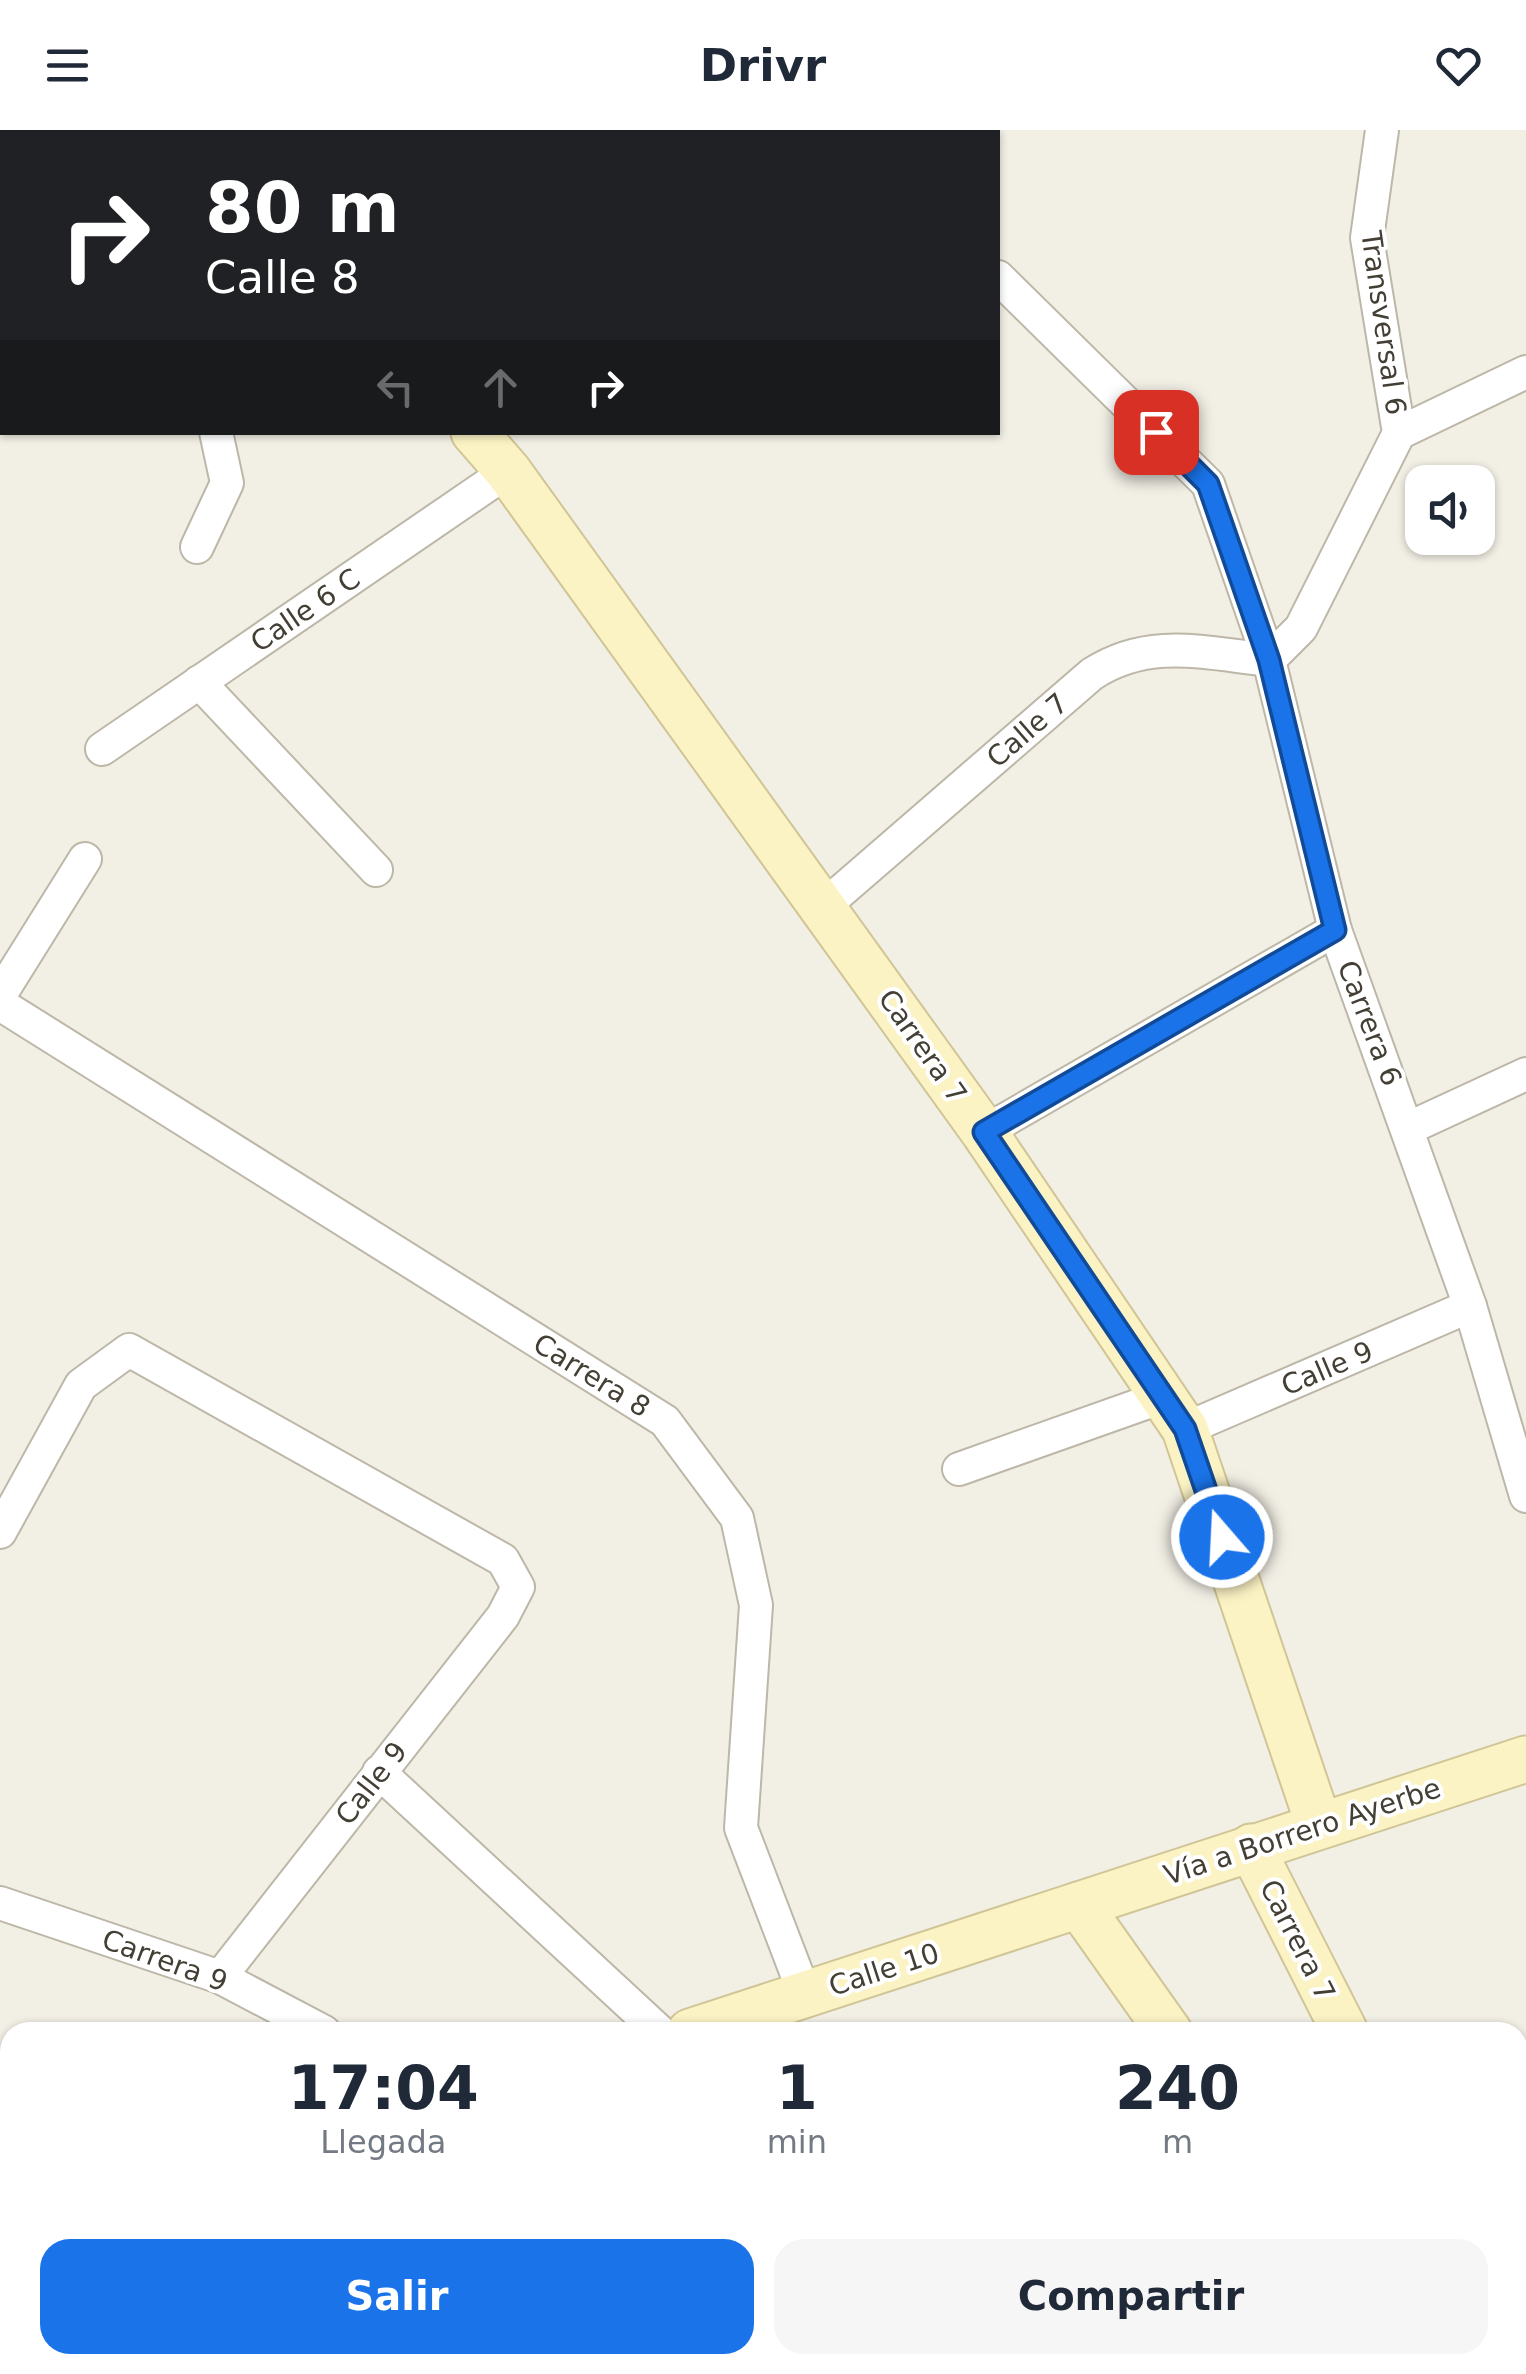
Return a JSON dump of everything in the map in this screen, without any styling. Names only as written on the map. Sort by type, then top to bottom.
[{"type":"street","name":"Transversal 6","points":[[1269,660],[1301,628],[1399,433],[1368,238],[1382,130]]},
{"type":"street","name":"Carrera 6","points":[[1000,279],[1208,484],[1269,660],[1335,930],[1470,1306],[1526,1496]]},
{"type":"street","points":[[1399,433],[1526,372]]},
{"type":"street","points":[[197,546],[228,483],[217,435]]},
{"type":"street","name":"Carrera 7","points":[[477,435],[508,472],[824,906],[1175,1412],[1319,1825]]},
{"type":"street","name":"Calle 6 C","points":[[102,749],[508,472]]},
{"type":"street","name":"Calle 7","points":[[824,906],[1092,674],[1118,657],[1154,649],[1269,660]]},
{"type":"street","points":[[200,682],[376,870]]},
{"type":"street","points":[[0,995],[84,860]]},
{"type":"street","points":[[984,1132],[1335,930]]},
{"type":"street","name":"Carrera 8","points":[[0,1004],[664,1420],[737,1518],[756,1605],[741,1828],[804,1995]]},
{"type":"street","points":[[1409,1128],[1526,1074]]},
{"type":"street","name":"Calle 9","points":[[958,1469],[1175,1412],[1470,1306]]},
{"type":"street","name":"Calle 9","points":[[0,1532],[81,1385],[130,1350],[504,1560],[518,1586],[502,1616],[220,1977]]},
{"type":"street","name":"Vía a Borrero Ayerbe","points":[[1079,1905],[1526,1759]]},
{"type":"street","points":[[379,1772],[649,2022]]},
{"type":"street","name":"Carrera 7","points":[[1251,1848],[1340,2022]]},
{"type":"street","name":"Carrera 9","points":[[0,1903],[220,1977],[305,2022]]},
{"type":"street","points":[[1079,1905],[1162,2022]]},
{"type":"street","name":"Calle 10","points":[[721,2022],[1079,1905]]},
{"type":"route","points":[[1156,432],[1208,484],[1269,660],[1335,930],[984,1132],[1185,1429],[1222,1537]]}]
